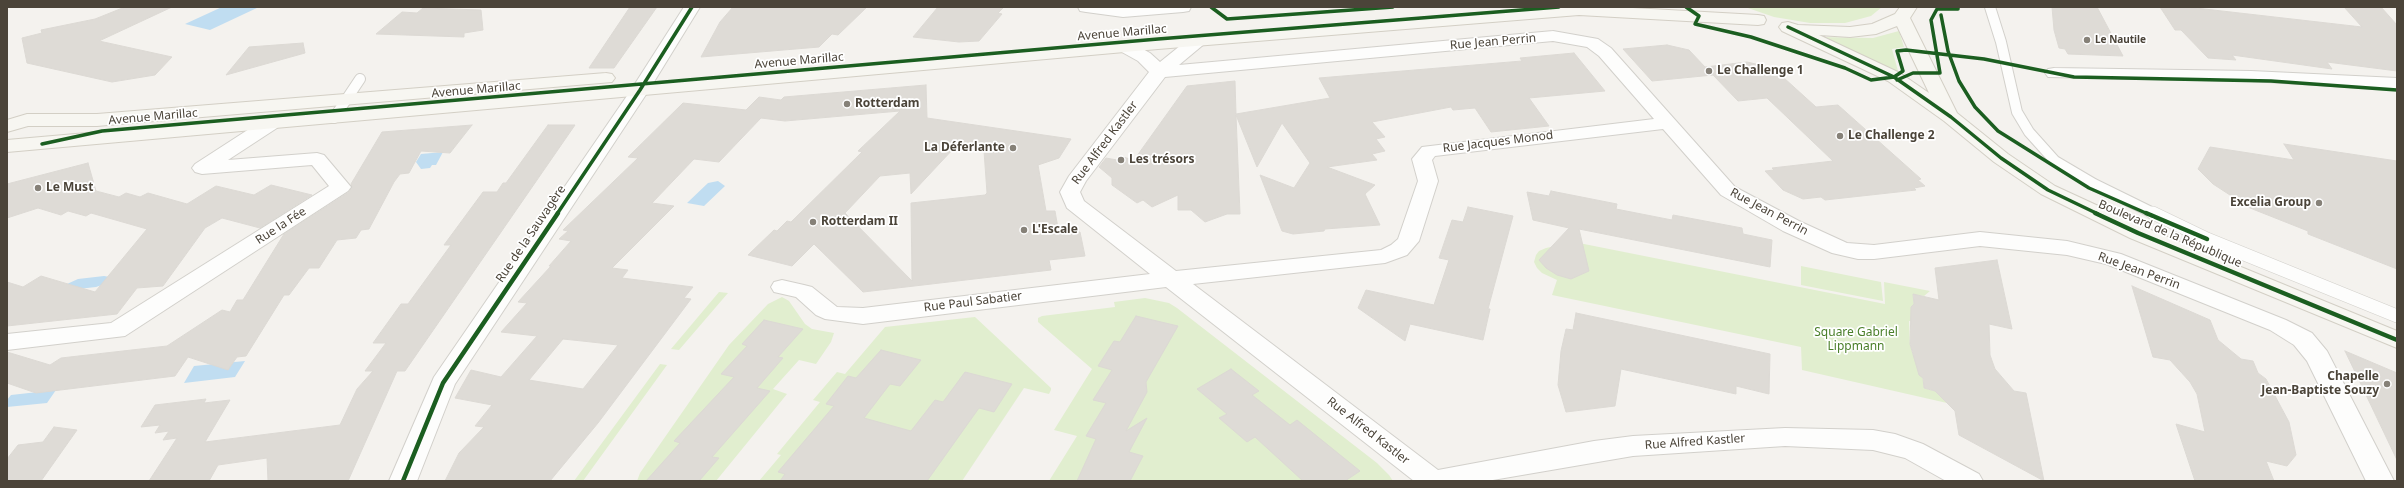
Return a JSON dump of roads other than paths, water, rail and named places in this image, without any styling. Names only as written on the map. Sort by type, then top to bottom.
[{"type":"street","name":"Rue de la Sauvagère","points":[[403,481],[444,383],[645,83],[692,7]]},
{"type":"street","points":[[1086,7],[1123,12],[1183,7]]},
{"type":"street","name":"Avenue Marillac","points":[[7,146],[334,118],[645,83],[1483,7]]},
{"type":"street","points":[[1725,7],[1758,20],[1788,27],[1819,31],[1850,32],[1876,29],[1905,12],[1928,74],[1950,118]]},
{"type":"street","name":"Avenue Marillac","points":[[27,120],[97,120],[347,100],[645,83],[1126,47],[1579,10],[1758,20]]},
{"type":"street","name":"Boulevard de la République","points":[[1788,27],[1894,76],[2001,158],[2048,190],[2138,233],[2397,340]]},
{"type":"street","name":"Rue Jean Perrin","points":[[1159,72],[1552,36],[1592,43],[1605,52],[1666,123],[1728,191],[1785,223],[1840,248],[1858,252],[1874,252],[1980,239],[2067,248],[2113,259],[2278,325],[2303,339],[2318,357],[2380,481]]},
{"type":"street","name":"Rue Alfred Kastler","points":[[1197,41],[1159,72],[1076,180],[1070,192],[1074,204],[1079,210],[1433,481],[1586,453],[1633,446],[1679,442],[1785,437],[1873,440],[1895,444],[1914,451],[1969,481]]},
{"type":"street","points":[[1126,47],[1144,57],[1159,72]]},
{"type":"street","points":[[2054,73],[2251,76],[2397,84]]},
{"type":"street","points":[[7,114],[27,120]]},
{"type":"street","points":[[7,126],[27,120]]},
{"type":"street","points":[[7,140],[27,120]]},
{"type":"street","name":"Rue Jacques Monod","points":[[1172,280],[1369,259],[1385,256],[1399,250],[1408,241],[1428,181],[1422,159],[1429,151],[1666,123]]},
{"type":"street","name":"Rue la Fée","points":[[7,342],[117,330],[341,187],[318,159],[202,168],[270,124]]},
{"type":"street","name":"Rue Paul Sabatier","points":[[782,286],[804,292],[824,310],[833,314],[853,316],[1172,280]]},
{"type":"lane","points":[[1979,7],[1991,12],[2017,112],[2029,132],[2056,161],[2094,184],[2207,239],[2397,316]]},
{"type":"lane","points":[[334,118],[360,79]]},
{"type":"water","points":[[222,7],[259,7],[210,30],[185,24]]},
{"type":"water","points":[[443,152],[436,165],[432,165],[430,168],[421,169],[416,162],[421,154]]},
{"type":"water","points":[[718,181],[725,186],[704,206],[687,203],[708,183]]},
{"type":"water","points":[[104,276],[110,277],[102,285],[96,287],[69,290],[67,284],[78,279]]},
{"type":"water","points":[[245,361],[235,377],[184,383],[194,366]]},
{"type":"water","points":[[56,390],[47,403],[7,407],[7,400],[11,395]]},
{"type":"place","name":"Le Nautile","points":[[2087,40]]},
{"type":"place","name":"Le Challenge 1","points":[[1709,71]]},
{"type":"place","name":"Rotterdam","points":[[847,104]]},
{"type":"place","name":"Le Challenge 2","points":[[1840,136]]},
{"type":"place","name":"La Déferlante","points":[[1013,148]]},
{"type":"place","name":"Les trésors","points":[[1121,160]]},
{"type":"place","name":"Le Must","points":[[38,188]]},
{"type":"place","name":"Excelia Group","points":[[2319,203]]},
{"type":"place","name":"Rotterdam II","points":[[813,222]]},
{"type":"place","name":"L'Escale","points":[[1024,230]]},
{"type":"place","name":"Chapelle Jean-Baptiste Souzy","points":[[2387,384]]},
{"type":"park label","name":"Square Gabriel Lippmann","points":[[1856,340]]}]
